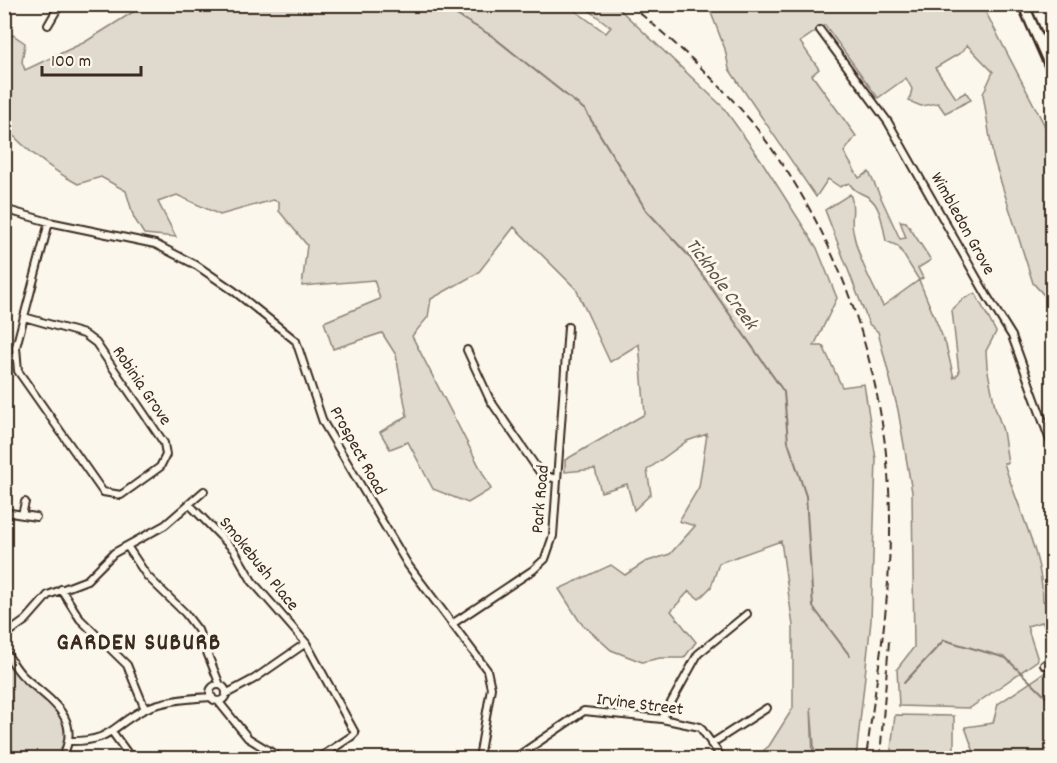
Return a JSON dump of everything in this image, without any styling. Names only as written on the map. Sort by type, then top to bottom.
[{"type":"main road","points":[[1023,4],[1053,70]]},
{"type":"street","points":[[48,25],[57,7],[72,4]]},
{"type":"street","name":"Wimbledon Grove","points":[[820,30],[888,122],[987,296],[1006,323],[1053,446]]},
{"type":"street","name":"Prospect Road","points":[[4,209],[49,222],[154,244],[170,250],[234,291],[296,341],[323,422],[408,565],[487,670],[491,688],[479,759]]},
{"type":"street","name":"Robinia Grove","points":[[24,317],[84,334],[96,343],[164,443],[166,454],[160,467],[120,495],[98,489],[18,370],[15,355],[24,317],[49,222]]},
{"type":"street","name":"Park Road","points":[[452,624],[533,570],[545,559],[553,536],[568,327]]},
{"type":"street","points":[[466,350],[490,400],[541,474],[556,478]]},
{"type":"street","points":[[4,636],[26,620],[48,595],[87,580],[114,553],[165,525],[204,491]]},
{"type":"street","points":[[22,515],[25,502]]},
{"type":"street","name":"Smokebush Place","points":[[189,504],[234,550],[245,572],[306,643],[355,733],[319,759]]},
{"type":"street","points":[[4,512],[36,517]]},
{"type":"street","points":[[126,546],[147,576],[192,622],[204,640],[215,670],[219,693],[228,713],[248,738],[281,759]]},
{"type":"street","points":[[61,589],[80,619],[127,665],[146,709]]},
{"type":"street","points":[[663,719],[698,654],[747,614]]},
{"type":"street","points":[[68,741],[97,740],[113,733],[146,709],[239,687],[306,643]]},
{"type":"street","points":[[4,650],[23,676],[51,697],[62,711],[68,741],[62,759]]},
{"type":"street","points":[[1044,665],[1053,659]]},
{"type":"street","points":[[711,744],[767,708]]},
{"type":"street","name":"Irvine Street","points":[[515,759],[584,711],[663,719],[700,727],[722,759]]},
{"type":"street","points":[[113,733],[131,759]]},
{"type":"shaded area","points":[[144,5],[567,5],[606,33],[611,27],[582,5],[615,5],[723,107],[761,160],[817,248],[837,298],[814,346],[823,346],[842,387],[864,384],[876,459],[871,621],[856,758],[815,758],[811,707],[813,758],[765,758],[764,750],[769,746],[793,708],[793,626],[781,541],[719,563],[711,587],[699,599],[689,591],[671,611],[696,642],[684,658],[660,658],[642,662],[611,650],[580,622],[559,589],[611,565],[625,575],[645,562],[670,554],[695,526],[679,521],[699,487],[707,434],[687,441],[647,470],[651,494],[634,510],[627,484],[601,492],[595,469],[565,472],[565,460],[645,414],[639,344],[610,362],[576,289],[514,227],[478,273],[431,299],[428,317],[412,336],[491,489],[468,503],[433,489],[408,442],[390,449],[380,432],[407,416],[396,355],[382,333],[333,349],[324,322],[380,299],[374,280],[302,286],[307,245],[279,211],[279,202],[273,200],[220,215],[177,195],[158,202],[176,237],[144,234],[134,218],[126,191],[101,177],[78,184],[39,159],[5,127],[5,43],[13,35],[25,43],[22,62],[25,70],[85,42]]},
{"type":"shaded area","points":[[708,5],[982,5],[1047,130],[1052,169],[1052,304],[1033,283],[993,157],[983,94],[993,72],[967,45],[962,52],[935,68],[956,98],[966,92],[971,100],[945,113],[938,103],[921,106],[909,101],[912,89],[906,78],[878,98],[825,25],[800,42],[819,69],[812,75],[856,136],[844,152],[859,178],[869,172],[900,239],[906,238],[900,221],[906,222],[931,260],[918,268],[923,278],[919,280],[898,246],[886,241],[879,211],[868,197],[855,190],[849,183],[840,187],[828,179],[816,197],[729,69],[725,49]]},
{"type":"shaded area","points":[[850,194],[853,203],[852,226],[855,241],[865,270],[883,306],[919,280],[946,345],[954,378],[959,373],[952,310],[963,299],[975,293],[996,332],[986,351],[995,407],[1003,431],[1008,463],[1004,463],[1034,548],[1042,583],[1043,601],[1052,606],[1052,641],[1042,622],[1027,626],[1038,660],[970,708],[899,706],[897,669],[914,647],[912,492],[898,410],[878,332],[869,324],[825,210]]},
{"type":"shaded area","points":[[4,650],[23,676],[62,711],[68,732],[62,758],[5,758]]},
{"type":"shaded area","points":[[1052,668],[1052,758],[976,758],[965,727],[993,723],[998,704]]},
{"type":"shaded area","points":[[895,715],[954,716],[954,758],[890,758]]},
{"type":"waterway","name":"Tickhole Creek","points":[[438,4],[492,36],[585,110],[646,210],[689,256],[784,392],[788,442],[806,496],[813,607],[850,656]]},
{"type":"waterway","name":"Tickhole Creek","points":[[904,683],[944,640],[1006,658],[1052,703]]},
{"type":"railway","points":[[629,4],[677,45],[722,89],[750,120],[785,168],[815,219],[840,273],[860,329],[875,387],[885,446],[890,505],[885,613],[866,758]]},
{"type":"railway","points":[[880,758],[889,641]]},
{"type":"district","name":"GARDEN SUBURB","points":[[139,641]]}]
